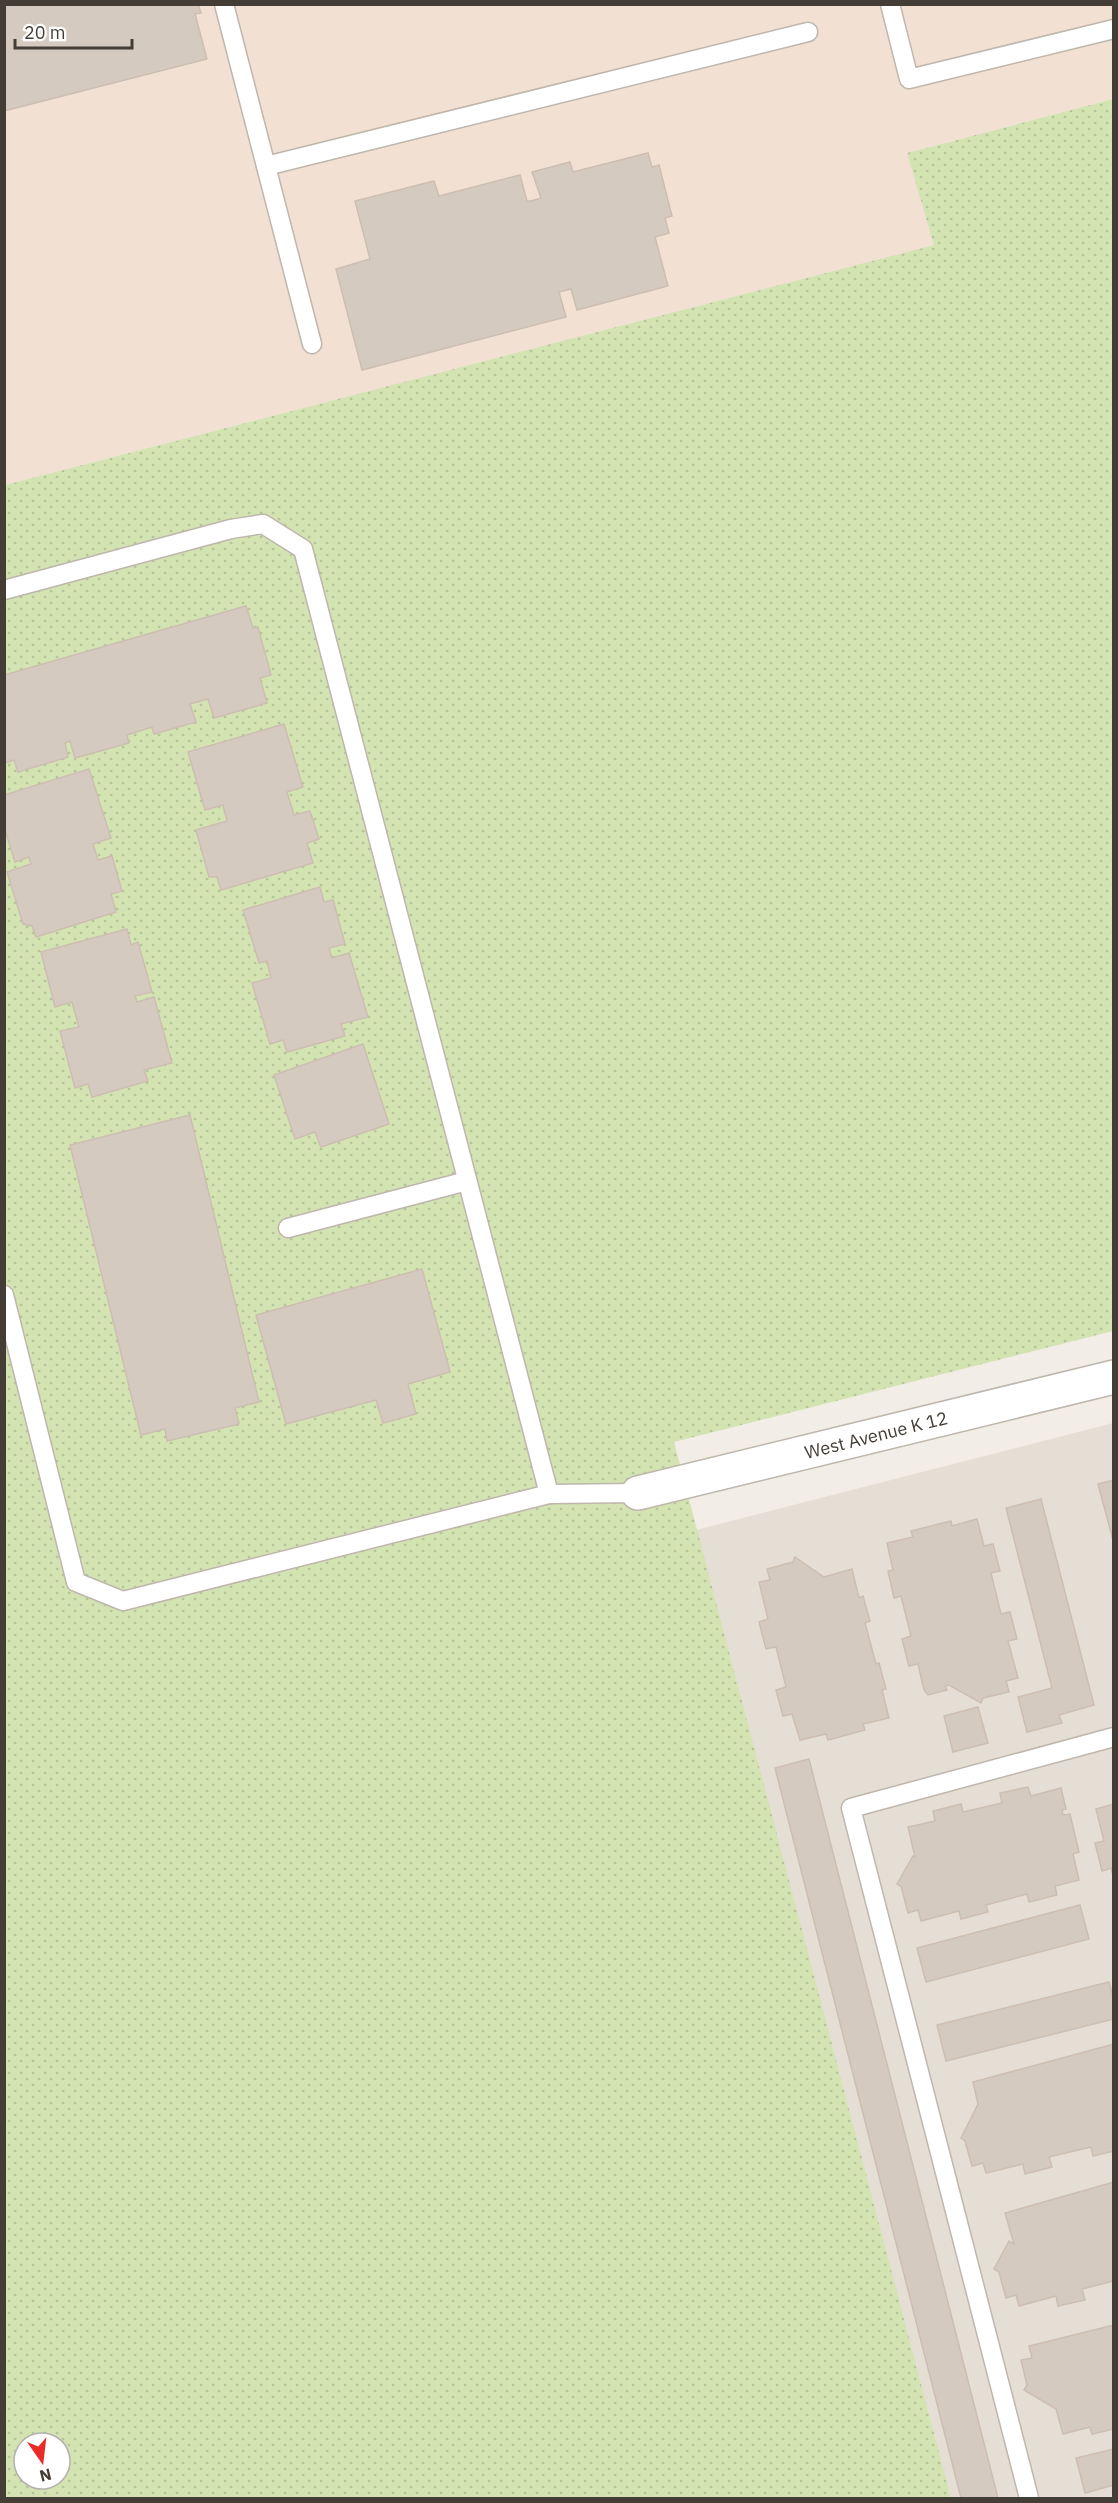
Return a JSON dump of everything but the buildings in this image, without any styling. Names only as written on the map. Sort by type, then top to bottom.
[{"type":"street","name":"West Avenue K 12","points":[[638,1493],[1113,1377]]},
{"type":"lane","points":[[224,4],[312,344]]},
{"type":"lane","points":[[890,4],[909,79],[1113,29]]},
{"type":"lane","points":[[266,166],[808,32]]},
{"type":"lane","points":[[4,590],[231,529],[263,524],[303,549],[549,1494]]},
{"type":"lane","points":[[288,1228],[467,1181]]},
{"type":"lane","points":[[4,1295],[76,1582],[123,1601],[549,1494],[638,1493]]},
{"type":"lane","points":[[1029,2499],[850,1808],[1113,1737]]},
{"type":"shaded area","points":[[5,5],[1113,5],[1113,99],[907,153],[935,245],[5,485]]},
{"type":"shaded area","points":[[1113,1423],[1113,2498],[951,2498],[696,1530]]},
{"type":"green space","points":[[1113,99],[1113,1331],[674,1442],[951,2498],[5,2498],[5,485],[934,245],[907,153]]}]
